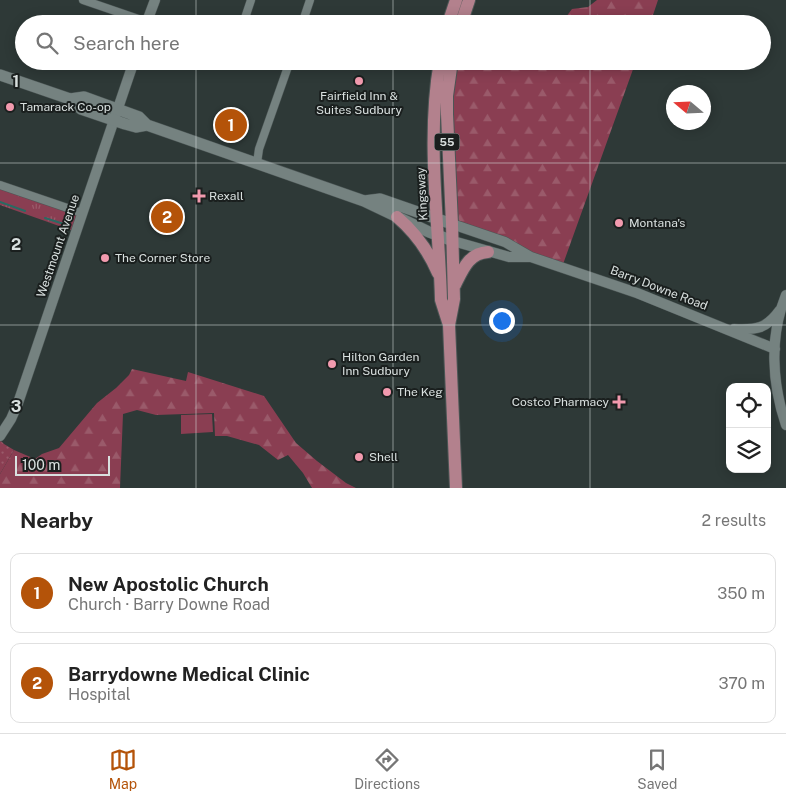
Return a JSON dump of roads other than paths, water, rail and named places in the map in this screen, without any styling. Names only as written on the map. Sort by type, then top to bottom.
[{"type":"main road","points":[[451,15],[456,0]]},
{"type":"main road","points":[[464,15],[468,0]]},
{"type":"main road","name":"Kingsway","points":[[439,70],[434,130],[437,218],[441,300],[449,325]]},
{"type":"main road","name":"Kingsway","points":[[451,70],[446,114],[453,241],[454,299],[449,325],[456,488]]},
{"type":"main road","name":"Barry Downe Road","points":[[0,75],[70,99],[81,109],[139,117],[147,124],[364,201],[453,241]]},
{"type":"main road","name":"Barry Downe Road","points":[[364,201],[380,199],[452,224]]},
{"type":"main road","points":[[397,217],[422,242],[440,279]]},
{"type":"main road","points":[[453,287],[472,257],[482,252],[488,252]]},
{"type":"street","points":[[83,0],[126,15]]},
{"type":"street","points":[[151,15],[155,0]]},
{"type":"street","points":[[246,15],[251,0]]},
{"type":"street","points":[[305,15],[310,0]]},
{"type":"street","name":"Westmount Avenue","points":[[0,436],[18,403],[131,70]]},
{"type":"street","points":[[256,163],[259,149],[287,70]]},
{"type":"street","points":[[0,184],[82,212]]},
{"type":"street","name":"Barry Downe Road","points":[[452,224],[505,242],[531,257],[636,293],[775,349]]},
{"type":"street","name":"Barry Downe Road","points":[[453,241],[509,257],[531,257]]},
{"type":"street","points":[[786,295],[780,309],[775,349],[778,398],[786,425]]},
{"type":"street","points":[[726,328],[755,330],[770,321],[780,309]]},
{"type":"waterway","points":[[0,202],[25,211]]},
{"type":"waterway","points":[[45,218],[67,225]]},
{"type":"place","name":"Fairfield Inn & Suites Sudbury","points":[[359,81]]},
{"type":"place","name":"Tamarack Co-op","points":[[10,107]]},
{"type":"place","name":"New Apostolic Church","points":[[231,125]]},
{"type":"place","name":"Rexall","points":[[199,196]]},
{"type":"place","name":"Barrydowne Medical Clinic","points":[[167,217]]},
{"type":"place","name":"Montana's","points":[[619,223]]},
{"type":"place","name":"The Corner Store","points":[[105,258]]},
{"type":"place","name":"Hilton Garden Inn Sudbury","points":[[332,364]]},
{"type":"place","name":"The Keg","points":[[387,392]]},
{"type":"place","name":"Costco Pharmacy","points":[[619,402]]},
{"type":"place","name":"Shell","points":[[359,457]]}]
